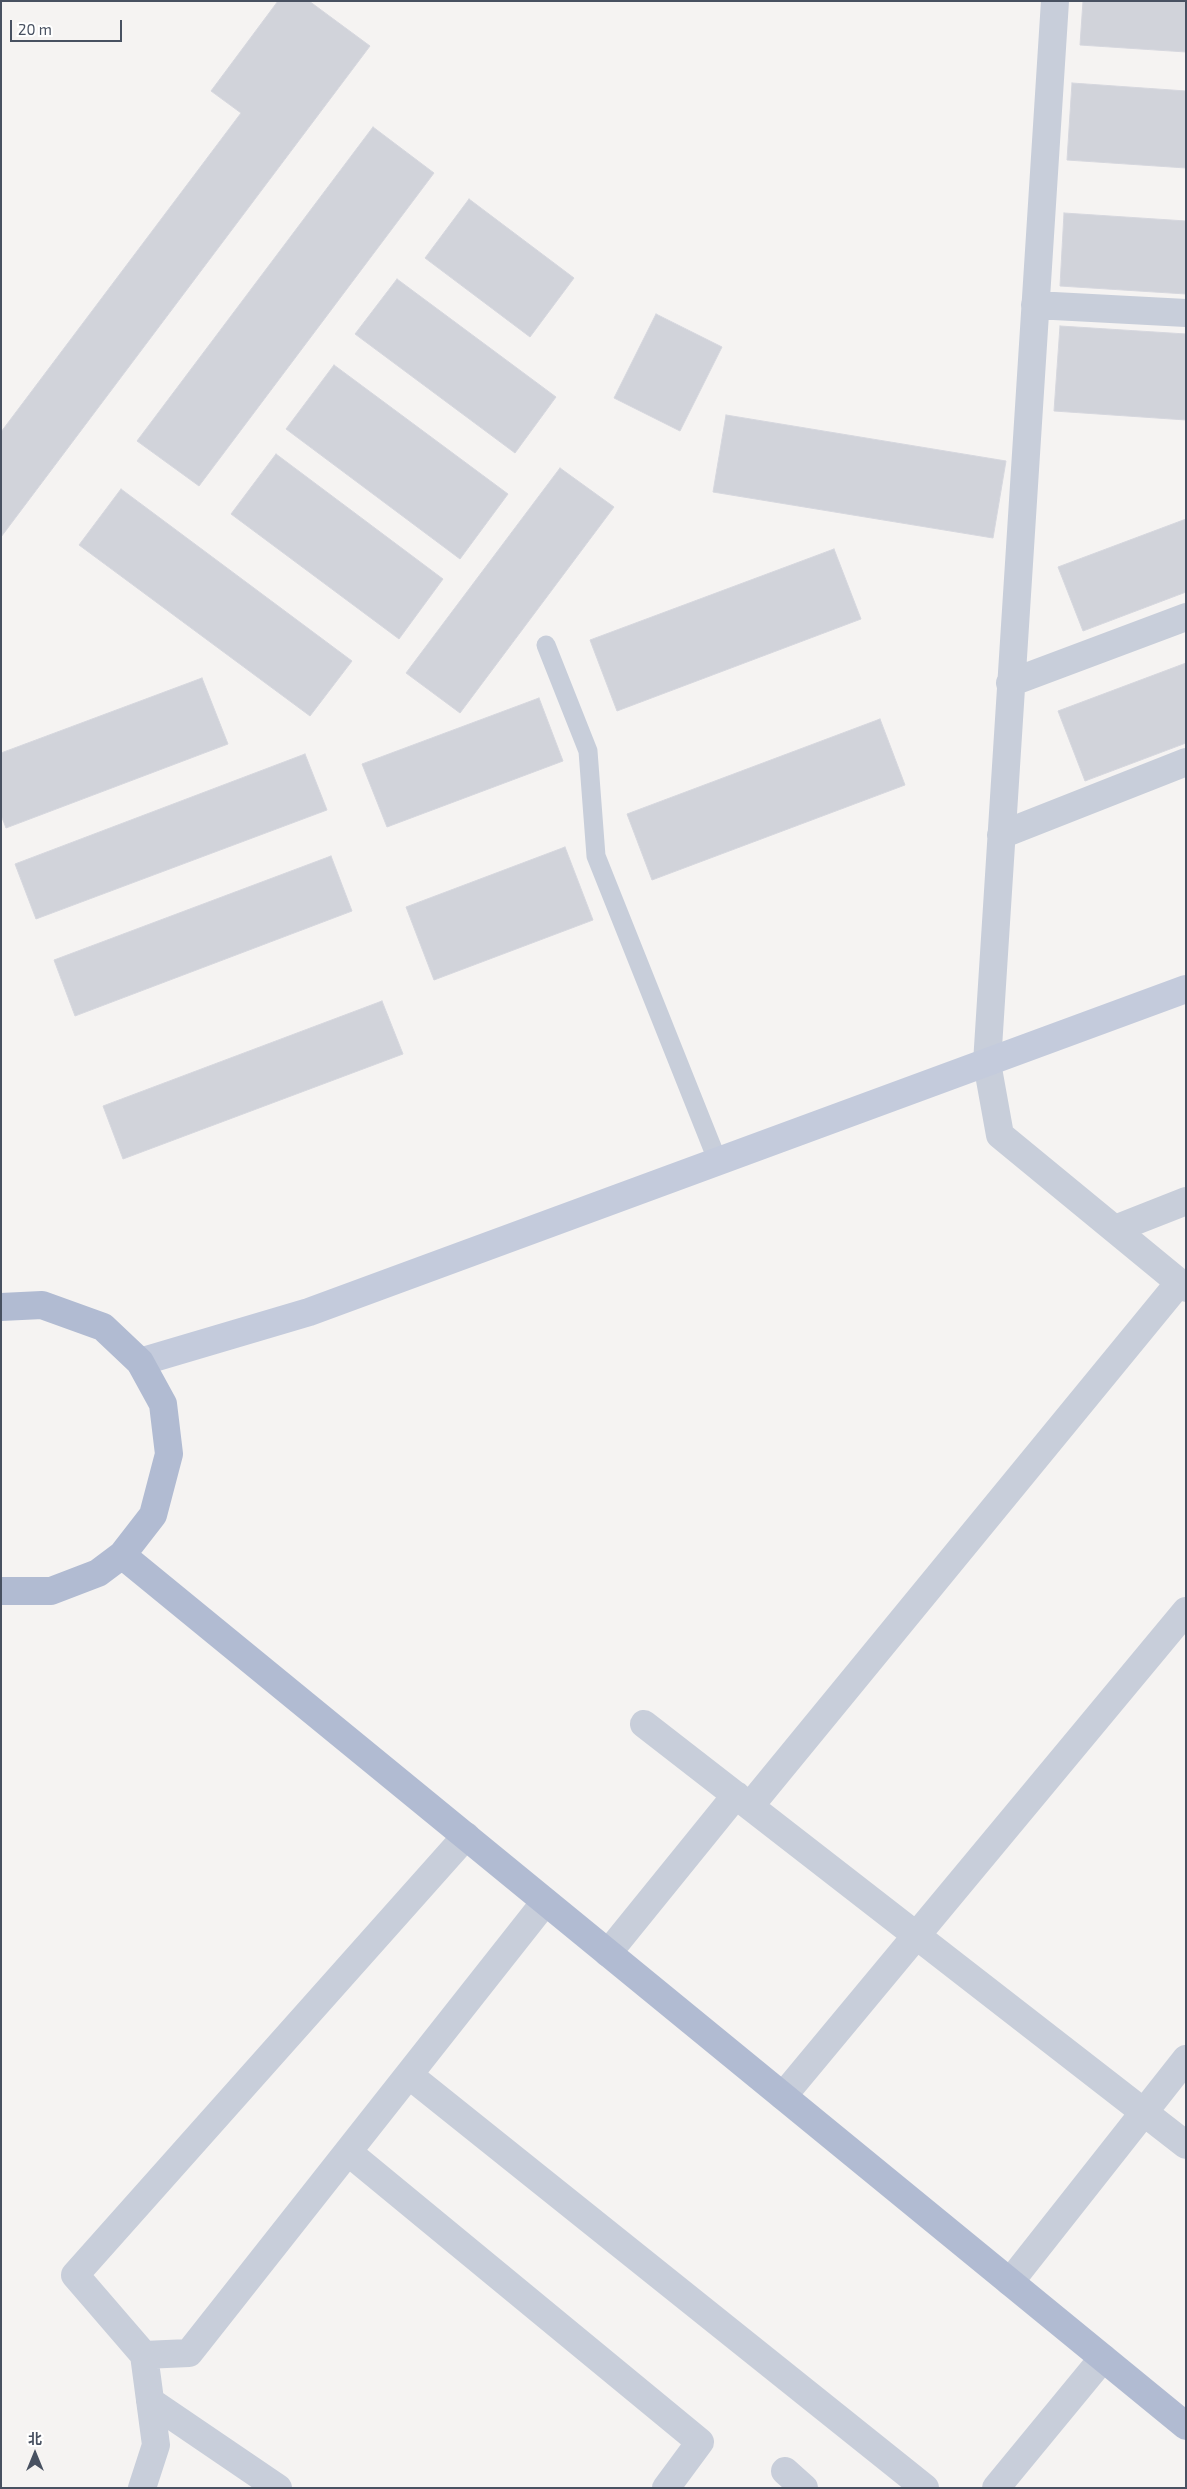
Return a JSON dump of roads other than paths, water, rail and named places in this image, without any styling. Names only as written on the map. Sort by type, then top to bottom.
[{"type":"main road","points":[[1,1307],[42,1305],[103,1328],[140,1362],[162,1404],[169,1454],[153,1515],[122,1555],[98,1573],[51,1591],[1,1591]]},
{"type":"main road","points":[[122,1555],[1186,2426]]},
{"type":"street","points":[[608,1953],[743,1801],[1182,1285],[1000,1135],[987,1063],[1055,1]]},
{"type":"street","points":[[1035,305],[1186,313]]},
{"type":"street","points":[[1010,683],[1186,617]]},
{"type":"street","points":[[1001,835],[1186,762]]},
{"type":"street","points":[[140,1362],[309,1312],[1186,989]]},
{"type":"street","points":[[1114,1229],[1186,1202]]},
{"type":"street","points":[[783,2096],[1186,1611]]},
{"type":"street","points":[[644,1724],[1186,2145]]},
{"type":"street","points":[[142,2488],[156,2445],[144,2355],[75,2275],[466,1836]]},
{"type":"street","points":[[144,2355],[189,2353],[545,1902]]},
{"type":"street","points":[[1010,2282],[1186,2058]]},
{"type":"street","points":[[409,2074],[925,2488]]},
{"type":"street","points":[[348,2152],[700,2442],[666,2488]]},
{"type":"street","points":[[996,2488],[1103,2358]]},
{"type":"street","points":[[150,2401],[278,2488]]},
{"type":"lane","points":[[546,645],[588,751],[596,856],[718,1162]]}]
